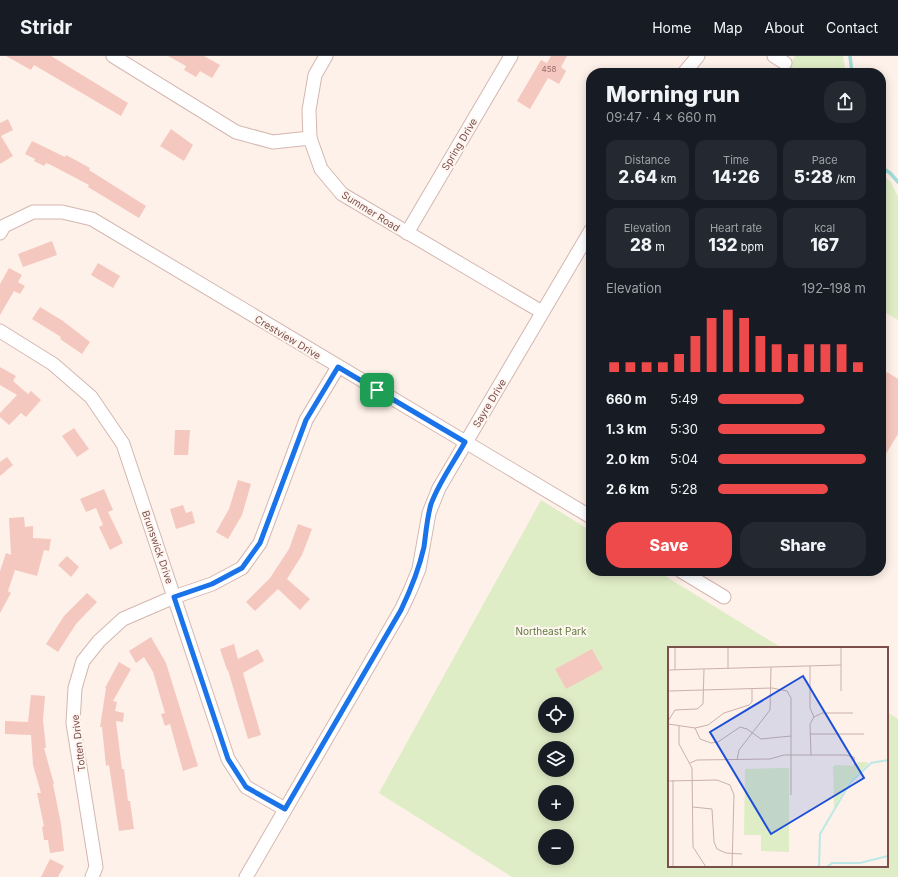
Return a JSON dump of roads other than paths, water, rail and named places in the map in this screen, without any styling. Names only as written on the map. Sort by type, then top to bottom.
[{"type":"street","name":"Summer Road","points":[[326,56],[315,75],[309,110],[310,138],[321,169],[342,194],[542,312]]},
{"type":"street","name":"Spring Drive","points":[[407,233],[511,56]]},
{"type":"street","points":[[688,68],[698,56]]},
{"type":"street","points":[[117,57],[236,132],[273,142],[310,138]]},
{"type":"street","name":"Crestview Drive","points":[[0,232],[4,226],[32,212],[62,212],[92,219],[586,514]]},
{"type":"street","name":"Sayre Drive","points":[[246,877],[401,610],[419,569],[429,513],[432,502],[439,488],[586,238]]},
{"type":"street","name":"Brunswick Drive","points":[[0,331],[53,364],[91,397],[123,444],[228,759],[246,787],[285,809]]},
{"type":"street","name":"Totten Drive","points":[[92,877],[96,867],[73,723],[75,688],[83,661],[99,641],[123,619],[174,597],[212,584],[242,568],[260,543],[306,420],[338,367]]},
{"type":"street","points":[[689,576],[724,597]]},
{"type":"waterway","points":[[850,56],[851,68]]},
{"type":"waterway","points":[[886,170],[898,182]]},
{"type":"park label","name":"Northeast Park","points":[[551,631]]}]
